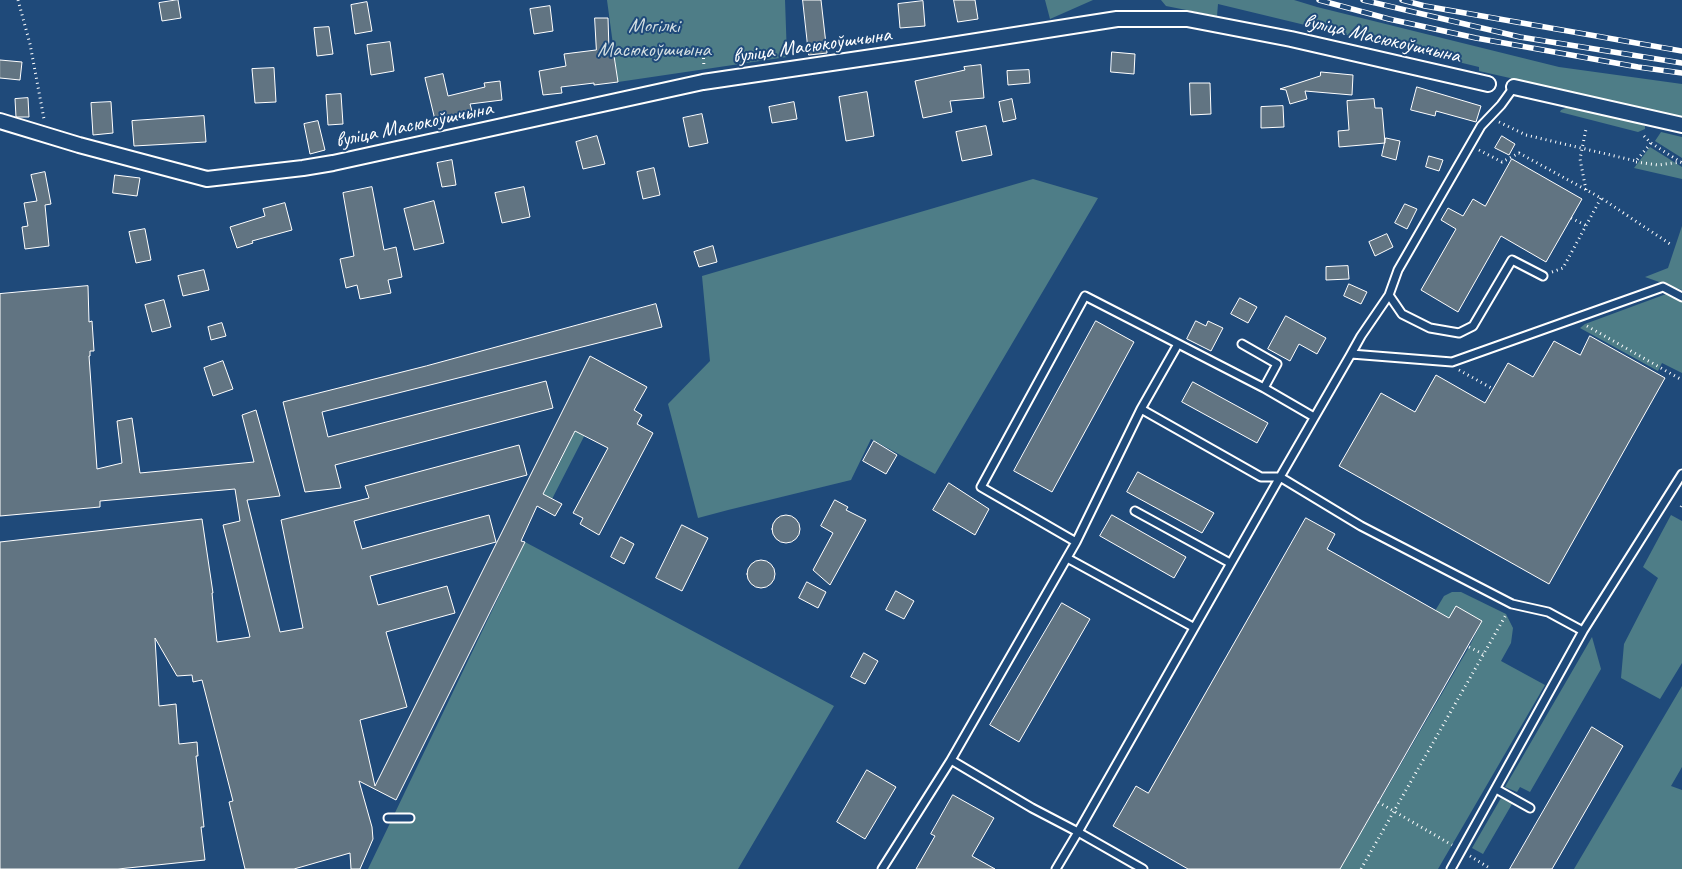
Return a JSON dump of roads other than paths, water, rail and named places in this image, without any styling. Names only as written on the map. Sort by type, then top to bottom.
[{"type":"street","name":"вуліца Масюкоўшчына","points":[[0,121],[207,179],[333,163],[708,81],[1117,19],[1187,19],[1291,39],[1488,84]]},
{"type":"street","points":[[1514,87],[1682,125]]},
{"type":"lane","points":[[1056,869],[1314,417],[1361,336],[1389,295],[1398,270],[1481,126],[1501,105],[1514,87]]},
{"type":"lane","points":[[1389,295],[1402,314],[1430,328],[1458,333],[1473,326],[1512,260],[1543,276]]},
{"type":"lane","points":[[1351,354],[1452,362],[1664,287],[1682,297]]},
{"type":"lane","points":[[1076,542],[981,486],[1084,296],[1264,388],[1314,417]]},
{"type":"lane","points":[[882,869],[951,760],[1067,558],[1142,409],[1178,344]]},
{"type":"lane","points":[[1242,344],[1277,364],[1264,388]]},
{"type":"lane","points":[[1142,409],[1261,477],[1280,477],[1361,526],[1512,604],[1548,612],[1583,631]]},
{"type":"lane","points":[[1451,869],[1583,631],[1682,474]]},
{"type":"lane","points":[[1135,511],[1230,563]]},
{"type":"lane","points":[[1067,558],[1193,627]]},
{"type":"lane","points":[[951,760],[1032,808],[1143,869]]},
{"type":"lane","points":[[1496,788],[1530,808]]},
{"type":"lane","points":[[388,818],[410,818]]},
{"type":"railway","points":[[1319,0],[1389,19],[1476,38],[1682,73]]},
{"type":"railway","points":[[1363,0],[1520,37],[1682,63]]},
{"type":"railway","points":[[1402,0],[1425,6],[1682,51]]},
{"type":"park label","name":"Могілкі Масюкоўшчына","points":[[654,38]]}]
